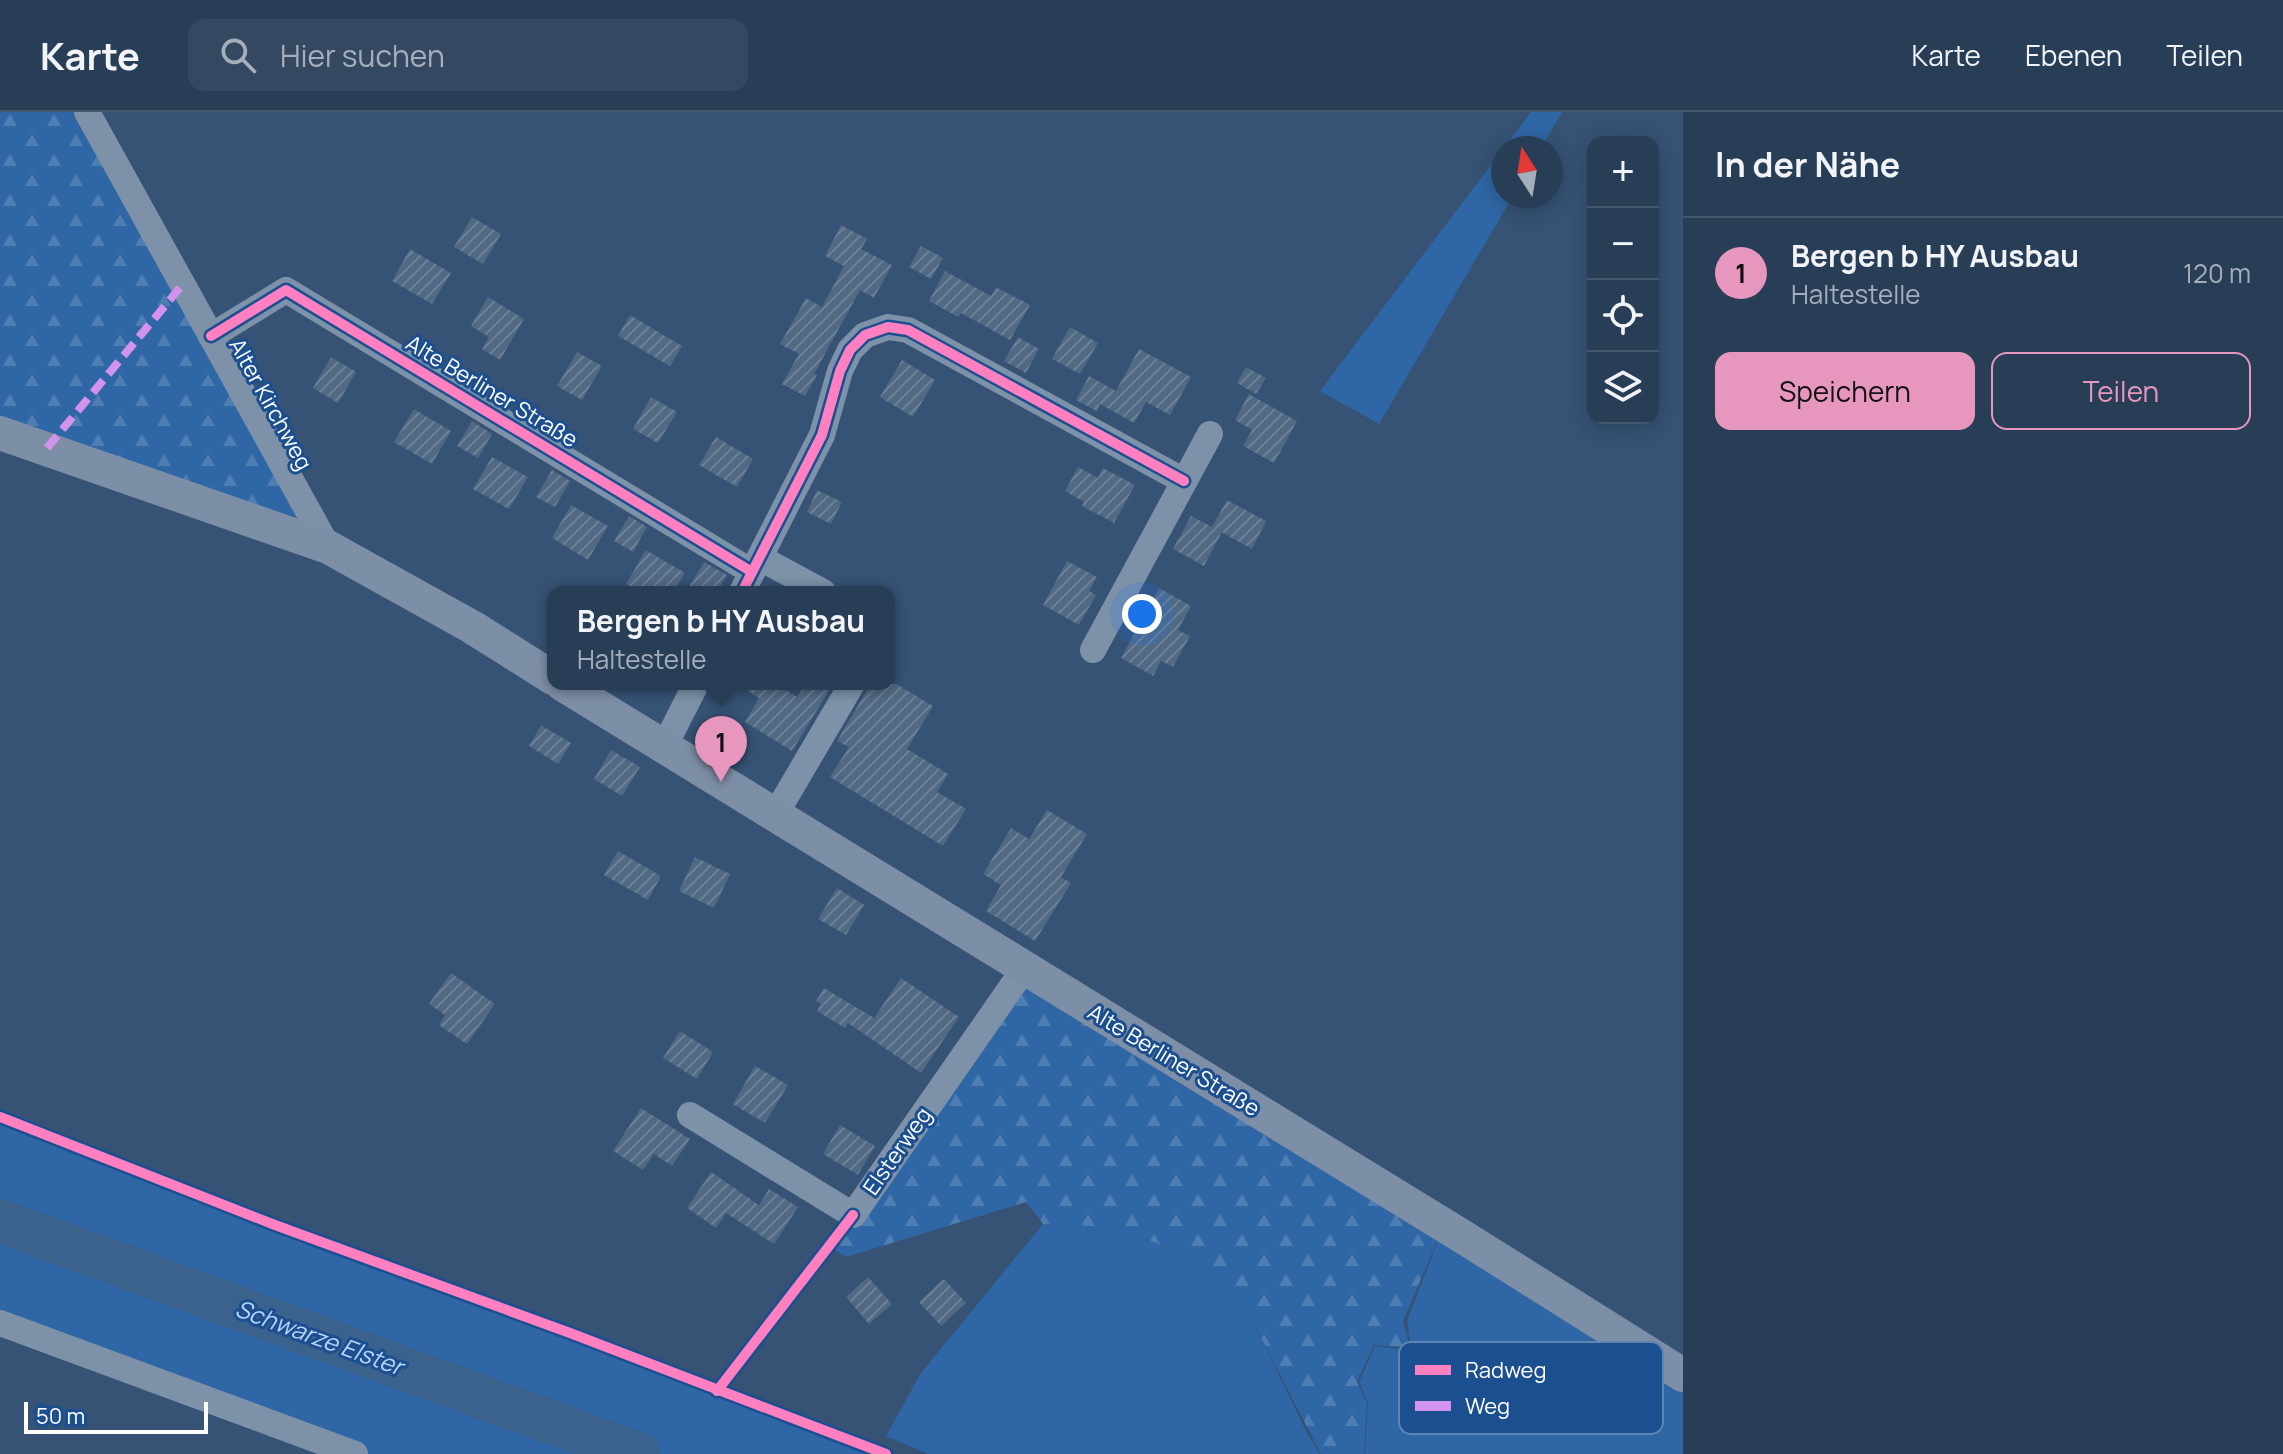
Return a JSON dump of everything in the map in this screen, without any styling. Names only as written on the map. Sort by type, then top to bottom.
[{"type":"main road","points":[[0,433],[328,547],[472,627],[547,674]]},
{"type":"main road","name":"Alte Berliner Straße","points":[[572,690],[1630,1342]]},
{"type":"main road","name":"Alte Berliner Straße","points":[[1663,1362],[1683,1375]]},
{"type":"street","name":"Alter Kirchweg","points":[[87,112],[328,547]]},
{"type":"street","name":"Alte Berliner Straße","points":[[211,336],[286,290],[751,574]]},
{"type":"street","points":[[799,586],[751,574],[822,435],[840,371],[850,350],[865,335],[888,327],[908,330],[1184,481]]},
{"type":"street","points":[[1093,650],[1210,434]]},
{"type":"street","points":[[664,747],[693,690]]},
{"type":"street","points":[[775,815],[848,690]]},
{"type":"street","name":"Elsterweg","points":[[690,1115],[853,1215],[1024,969]]},
{"type":"street","points":[[0,1323],[355,1454]]},
{"type":"green space","points":[[0,112],[87,112],[327,547],[0,433]]},
{"type":"green space","points":[[1531,112],[1562,112],[1548,136],[1513,136]]},
{"type":"green space","points":[[1491,165],[1491,208],[1506,208],[1379,424],[1320,391]]},
{"type":"green space","points":[[1029,972],[1444,1225],[1403,1321],[1408,1342],[1399,1342],[1399,1347],[1374,1345],[1357,1381],[1367,1403],[1364,1454],[1321,1454],[1258,1332],[1212,1269],[1151,1241],[1081,1225],[1043,1224],[1026,1202],[846,1257],[835,1250]]},
{"type":"green space","points":[[0,1117],[872,1454],[356,1454],[0,1322]]},
{"type":"green space","points":[[1043,1224],[1081,1225],[1151,1241],[1212,1269],[1258,1332],[1320,1454],[928,1454],[886,1436],[921,1373]]},
{"type":"green space","points":[[1444,1225],[1630,1342],[1410,1342],[1407,1321]]},
{"type":"green space","points":[[1375,1346],[1399,1349],[1399,1434],[1663,1434],[1663,1362],[1683,1375],[1683,1454],[1365,1454],[1368,1403],[1359,1382]]},
{"type":"building","points":[[472,217],[501,234],[483,264],[454,247]]},
{"type":"building","points":[[841,225],[867,239],[861,249],[892,265],[874,298],[860,290],[805,396],[782,384],[799,354],[780,344],[806,298],[822,307],[844,266],[825,256]]},
{"type":"building","points":[[921,246],[943,258],[931,279],[909,267]]},
{"type":"building","points":[[410,249],[451,273],[432,304],[392,281]]},
{"type":"building","points":[[945,271],[991,296],[996,287],[1030,305],[1010,340],[961,313],[958,317],[929,301]]},
{"type":"building","points":[[488,297],[524,319],[500,360],[482,349],[489,337],[471,326]]},
{"type":"building","points":[[630,315],[682,346],[670,366],[618,336]]},
{"type":"building","points":[[1070,327],[1098,343],[1080,374],[1052,359]]},
{"type":"building","points":[[1018,337],[1039,349],[1026,373],[1004,361]]},
{"type":"building","points":[[1139,349],[1191,377],[1170,415],[1146,402],[1134,423],[1100,404],[1097,411],[1076,400],[1089,376],[1116,391]]},
{"type":"building","points":[[577,352],[602,366],[582,400],[557,386]]},
{"type":"building","points":[[331,357],[356,372],[338,403],[313,388]]},
{"type":"building","points":[[902,360],[935,380],[913,417],[880,397]]},
{"type":"building","points":[[1246,367],[1266,378],[1256,394],[1237,383]]},
{"type":"building","points":[[1249,394],[1297,421],[1274,463],[1243,446],[1252,430],[1235,420]]},
{"type":"building","points":[[651,397],[677,412],[658,443],[633,429]]},
{"type":"building","points":[[414,409],[451,431],[432,464],[394,442]]},
{"type":"building","points":[[472,421],[492,434],[478,458],[457,446]]},
{"type":"building","points":[[716,437],[753,459],[737,487],[699,465]]},
{"type":"building","points":[[492,457],[528,477],[509,509],[473,489]]},
{"type":"building","points":[[1078,467],[1098,478],[1103,468],[1135,485],[1114,523],[1082,506],[1084,502],[1065,491]]},
{"type":"building","points":[[552,470],[570,481],[555,507],[536,497]]},
{"type":"building","points":[[817,490],[842,502],[831,524],[807,512]]},
{"type":"building","points":[[1227,500],[1266,521],[1252,549],[1212,527]]},
{"type":"building","points":[[571,505],[608,526],[588,560],[552,538]]},
{"type":"building","points":[[629,516],[647,527],[633,552],[614,541]]},
{"type":"building","points":[[1191,516],[1222,532],[1204,566],[1173,549]]},
{"type":"building","points":[[646,550],[685,573],[677,586],[626,584]]},
{"type":"building","points":[[1067,561],[1097,577],[1089,591],[1096,595],[1079,625],[1043,605]]},
{"type":"building","points":[[704,562],[727,575],[721,586],[690,586]]},
{"type":"building","points":[[1159,588],[1191,606],[1178,630],[1190,636],[1173,667],[1161,661],[1153,676],[1121,658]]},
{"type":"building","points":[[896,684],[933,706],[907,749],[948,774],[937,792],[966,809],[943,846],[830,777],[849,747],[837,741],[866,692],[895,690]]},
{"type":"building","points":[[746,690],[786,690],[797,697],[802,690],[829,690],[792,751],[745,722],[759,698]]},
{"type":"building","points":[[541,725],[571,743],[558,764],[529,746]]},
{"type":"building","points":[[611,750],[640,767],[622,796],[594,779]]},
{"type":"building","points":[[1047,810],[1087,834],[1061,877],[1071,883],[1035,941],[986,911],[1001,885],[983,874],[1011,828],[1029,839]]},
{"type":"building","points":[[618,851],[661,876],[648,900],[604,875]]},
{"type":"building","points":[[695,857],[730,874],[714,908],[679,891]]},
{"type":"building","points":[[837,888],[864,905],[846,935],[818,919]]},
{"type":"building","points":[[451,973],[495,1004],[467,1044],[439,1025],[445,1015],[429,1004]]},
{"type":"building","points":[[901,978],[959,1017],[921,1073],[848,1023],[845,1028],[817,1011],[821,1004],[816,1001],[824,988],[874,1018]]},
{"type":"building","points":[[680,1031],[713,1052],[697,1079],[663,1058]]},
{"type":"building","points":[[755,1066],[788,1085],[765,1123],[733,1104]]},
{"type":"building","points":[[641,1108],[690,1139],[672,1166],[654,1154],[643,1170],[613,1151]]},
{"type":"building","points":[[840,1125],[875,1146],[858,1175],[823,1154]]},
{"type":"building","points":[[711,1172],[759,1205],[769,1189],[798,1207],[774,1244],[726,1213],[716,1228],[687,1208]]},
{"type":"building","points":[[868,1277],[892,1304],[869,1324],[846,1297]]},
{"type":"building","points":[[944,1279],[966,1303],[941,1326],[919,1302]]},
{"type":"waterway","name":"Schwarze Elster","points":[[0,1221],[638,1454]]},
{"type":"marked path","points":[[47,448],[183,284]]},
{"type":"cycle path","points":[[211,336],[286,290],[752,572]]},
{"type":"cycle path","points":[[745,586],[822,435],[840,371],[850,350],[865,335],[888,327],[908,330],[1184,481]]},
{"type":"cycle path","points":[[0,1117],[275,1225],[570,1333],[886,1454]]},
{"type":"cycle path","points":[[717,1391],[853,1215]]},
{"type":"place","name":"Bergen b HY Ausbau","points":[[721,782]]}]
